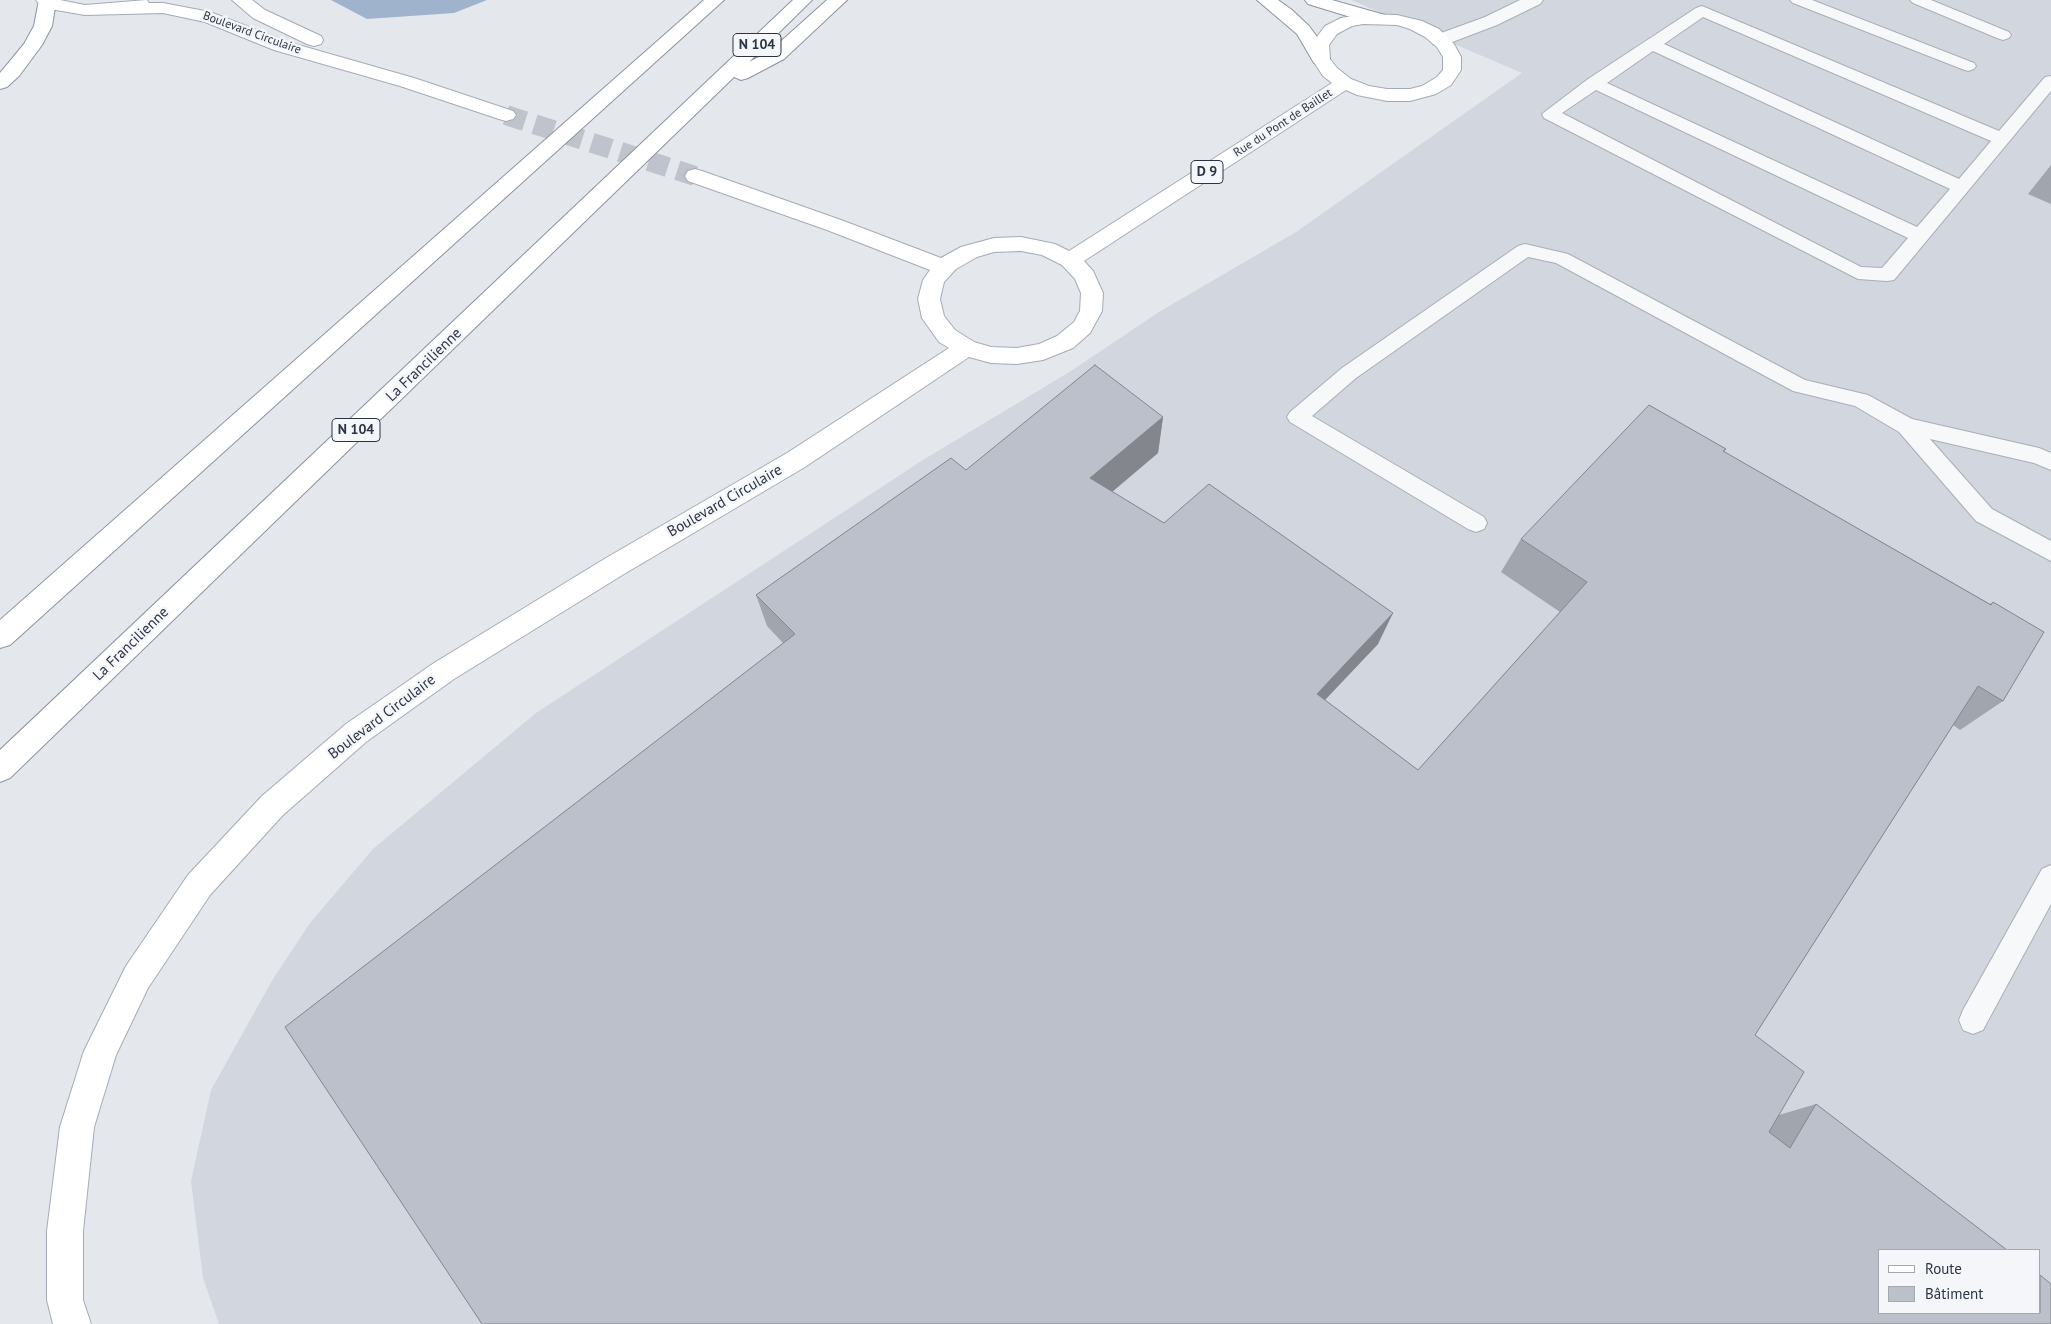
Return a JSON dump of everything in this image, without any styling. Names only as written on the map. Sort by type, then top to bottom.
[{"type":"main road","points":[[0,82],[12,72],[33,45],[43,26],[46,1],[56,6],[85,10],[124,8],[158,0]]},
{"type":"main road","name":"Boulevard Circulaire","points":[[241,0],[259,14],[282,26],[407,82]]},
{"type":"main road","points":[[283,385],[690,0]]},
{"type":"main road","points":[[0,637],[715,0]]},
{"type":"main road","name":"La Francilienne","points":[[0,770],[804,0]]},
{"type":"main road","points":[[711,90],[777,55],[838,0]]},
{"type":"main road","points":[[1266,0],[1286,14],[1302,30],[1314,45],[1320,59],[1330,72],[1344,83],[1364,91],[1387,95],[1410,95],[1429,90],[1444,81],[1452,70],[1452,57],[1445,44],[1432,33],[1416,25],[1397,20],[1379,19],[1347,22],[1331,30],[1320,45],[1320,59]]},
{"type":"main road","points":[[1314,0],[1379,19]]},
{"type":"main road","name":"Boulevard Circulaire","points":[[124,8],[163,8],[203,15],[281,46],[407,82],[506,115]]},
{"type":"main road","name":"Rue du Pont de Baillet","points":[[1070,260],[1344,83]]},
{"type":"main road","points":[[695,176],[834,224],[945,268]]},
{"type":"main road","points":[[1021,244],[1047,249],[1070,260],[1084,276],[1092,293],[1091,311],[1082,327],[1065,342],[1043,352],[1017,356],[991,355],[966,348],[947,336],[933,318],[929,299],[934,280],[948,264],[969,252],[994,245],[1021,244]]},
{"type":"main road","name":"Boulevard Circulaire","points":[[72,1324],[65,1300],[65,1231],[77,1126],[101,1051],[137,977],[199,885],[272,806],[356,732],[444,671],[615,566],[796,460],[966,348]]},
{"type":"street","points":[[1440,40],[1491,22],[1534,0]]},
{"type":"lane","points":[[1717,0],[1550,114],[1858,273],[1887,275],[2051,82]]},
{"type":"lane","points":[[1798,0],[1968,66]]},
{"type":"lane","points":[[1918,0],[2004,35]]},
{"type":"lane","points":[[1702,11],[2002,139]]},
{"type":"lane","points":[[1652,45],[1962,187]]},
{"type":"lane","points":[[1594,83],[1920,236]]},
{"type":"lane","points":[[1476,523],[1297,417],[1349,373],[1525,250],[1561,258],[1800,386],[1861,400],[1906,426],[2039,456],[2051,462]]},
{"type":"lane","points":[[1906,426],[1984,515],[2051,552]]},
{"type":"lane","points":[[1973,1020],[2051,878]]},
{"type":"shaded area","points":[[1351,0],[2051,0],[2051,1324],[219,1324],[203,1278],[191,1181],[211,1090],[273,979],[310,923],[373,849],[536,713],[923,460],[1071,371],[1159,312],[1296,232],[1522,73]]},
{"type":"water","points":[[331,0],[487,0],[454,13],[367,19]]},
{"type":"building","points":[[1095,365],[1163,417],[1090,478],[1164,523],[1209,484],[1393,613],[1317,694],[1418,770],[1587,582],[1521,539],[1649,405],[1726,449],[1723,451],[1991,605],[1993,602],[2044,632],[2003,701],[1978,686],[1755,1035],[1804,1072],[1769,1132],[1790,1148],[1816,1104],[2006,1249],[1878,1249],[1878,1314],[2041,1314],[2041,1276],[2051,1284],[2051,1324],[482,1324],[285,1027],[795,634],[756,595],[951,458],[966,470]]},
{"type":"tunnel","points":[[506,115],[695,176]]}]
